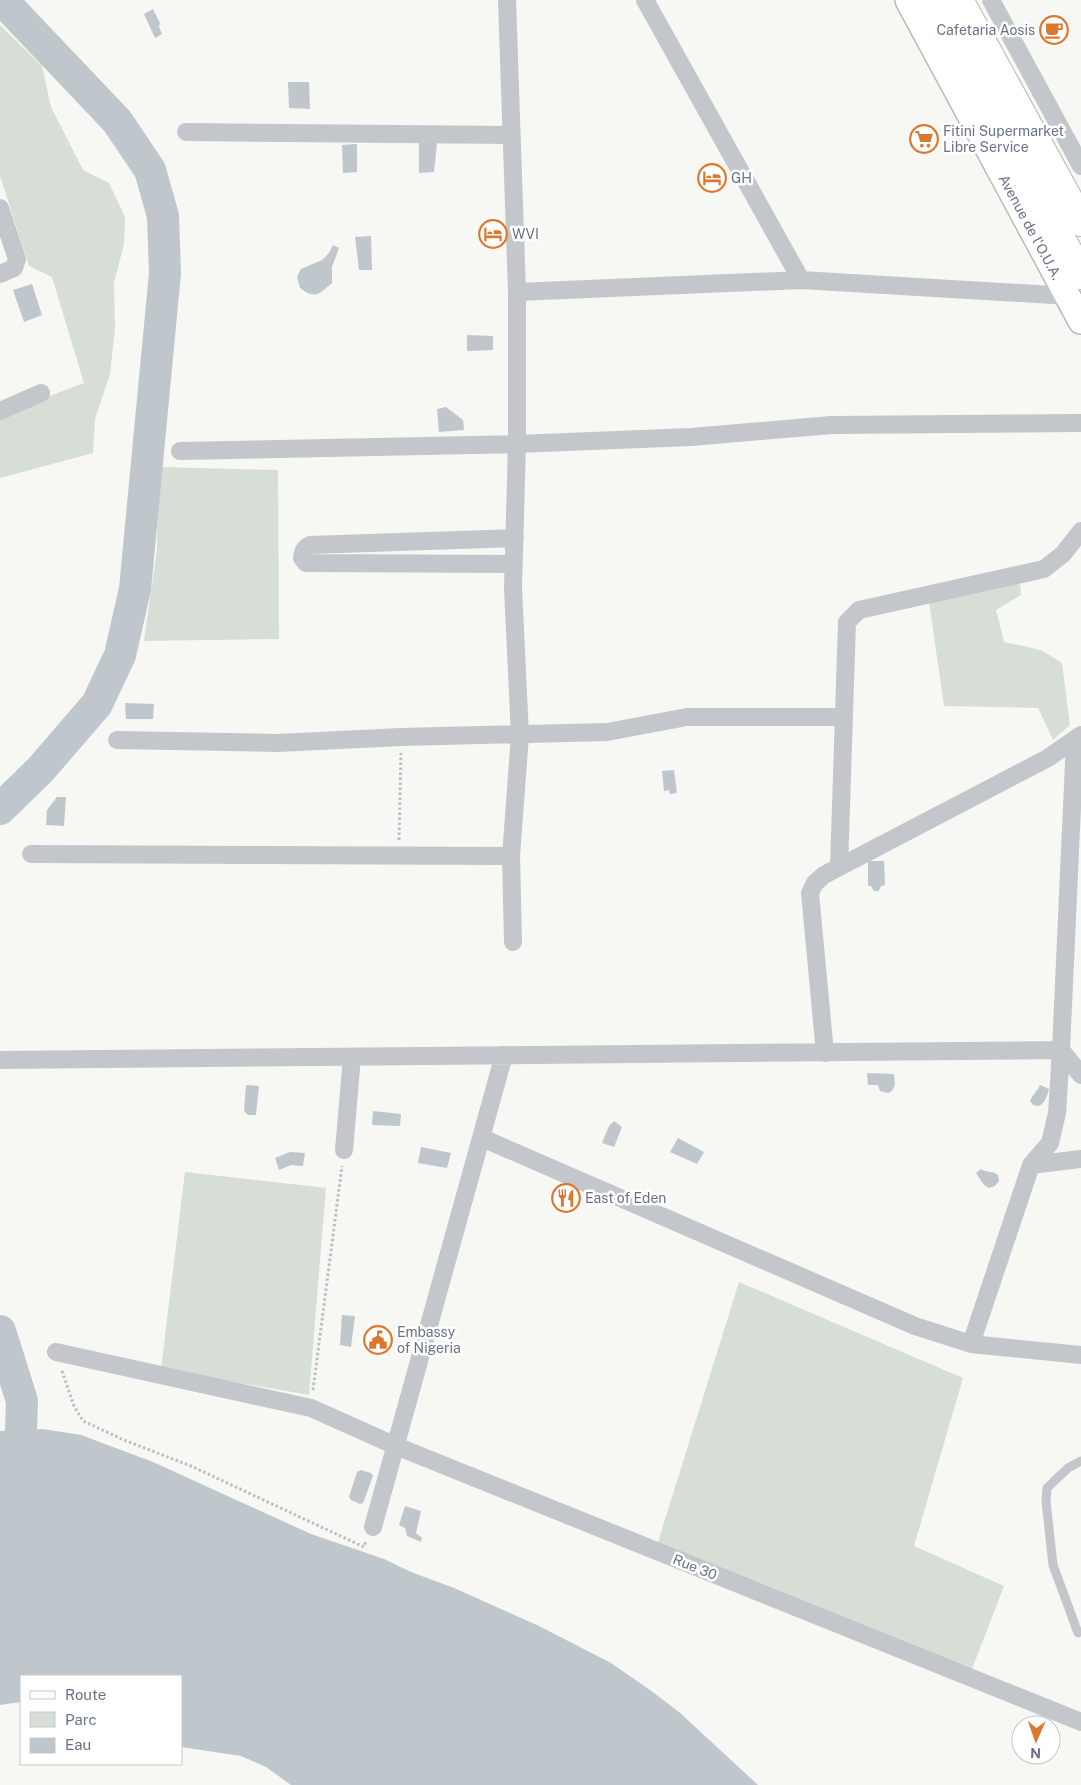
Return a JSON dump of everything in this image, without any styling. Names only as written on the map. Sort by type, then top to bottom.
[{"type":"highway","name":"Avenue de l'O.U.A.","points":[[931,0],[1075,285]]},
{"type":"highway","points":[[959,0],[1081,222]]},
{"type":"main road","name":"Avenue de l'O.U.A.","points":[[908,0],[1075,285],[1081,321]]},
{"type":"street","points":[[508,0],[517,292],[517,444],[513,588],[520,735],[511,856],[514,942]]},
{"type":"street","points":[[645,0],[801,280]]},
{"type":"street","points":[[991,0],[1081,166]]},
{"type":"street","points":[[186,132],[511,135]]},
{"type":"street","points":[[0,208],[17,259],[14,268],[0,274]]},
{"type":"street","points":[[517,292],[801,280],[1075,285]]},
{"type":"street","points":[[0,411],[41,393]]},
{"type":"street","points":[[180,451],[517,444],[691,437],[831,425],[1081,423]]},
{"type":"street","points":[[839,867],[847,622],[859,610],[1044,569],[1063,554],[1081,531]]},
{"type":"street","points":[[514,538],[310,545],[302,552],[302,558],[306,563],[514,564]]},
{"type":"street","points":[[392,542],[392,564]]},
{"type":"street","points":[[117,740],[278,743],[402,737],[607,732],[687,717],[843,717]]},
{"type":"street","points":[[826,1053],[810,893],[814,883],[824,875],[1048,758],[1078,738]]},
{"type":"street","points":[[971,1344],[1031,1165],[1050,1143],[1056,1114],[1078,738]]},
{"type":"street","points":[[30,854],[511,856]]},
{"type":"street","points":[[0,1060],[1061,1050]]},
{"type":"street","points":[[1061,1050],[1081,1075]]},
{"type":"street","points":[[373,1527],[504,1055]]},
{"type":"street","points":[[344,1150],[352,1057]]},
{"type":"street","points":[[482,1138],[915,1326],[971,1344],[1081,1355]]},
{"type":"street","points":[[1031,1165],[1081,1159]]},
{"type":"street","name":"Rue 30","points":[[56,1352],[311,1408],[396,1446],[1081,1722]]},
{"type":"lane","points":[[1078,1633],[1053,1565],[1046,1500],[1047,1488],[1068,1468],[1081,1461]]},
{"type":"path","points":[[399,855],[402,737]]},
{"type":"path","points":[[311,1408],[344,1150]]},
{"type":"path","points":[[56,1352],[74,1406],[83,1421],[124,1440],[190,1466],[364,1547],[373,1527]]},
{"type":"green space","points":[[0,25],[42,66],[51,107],[83,170],[109,183],[125,217],[124,244],[114,283],[115,328],[110,374],[95,419],[93,453],[0,478],[0,415],[84,383],[52,277],[29,266],[0,176]]},
{"type":"green space","points":[[158,467],[278,470],[279,639],[144,641],[157,549]]},
{"type":"green space","points":[[1020,582],[1021,595],[996,610],[1004,642],[1041,650],[1062,663],[1070,725],[1053,740],[1038,708],[944,706],[929,602]]},
{"type":"green space","points":[[185,1172],[326,1188],[309,1395],[161,1369]]},
{"type":"green space","points":[[739,1282],[963,1378],[914,1546],[1004,1586],[967,1682],[653,1558]]},
{"type":"water","points":[[153,9],[160,23],[159,27],[162,34],[155,38],[144,14]]},
{"type":"water","points":[[288,82],[309,82],[310,109],[289,108]]},
{"type":"water","points":[[419,142],[437,143],[434,172],[419,173]]},
{"type":"water","points":[[357,144],[357,172],[343,173],[342,145]]},
{"type":"water","points":[[371,236],[372,270],[359,270],[355,237]]},
{"type":"water","points":[[333,245],[339,248],[332,267],[332,283],[320,293],[309,294],[300,288],[297,277],[301,269],[322,260],[329,253]]},
{"type":"water","points":[[32,284],[42,315],[24,322],[13,290]]},
{"type":"water","points":[[467,335],[493,336],[493,350],[467,351]]},
{"type":"water","points":[[446,407],[463,420],[464,430],[439,432],[437,409]]},
{"type":"water","points":[[125,703],[154,704],[153,719],[126,719]]},
{"type":"water","points":[[674,770],[677,793],[670,794],[669,790],[664,791],[662,771]]},
{"type":"water","points":[[57,797],[66,797],[64,826],[46,825],[47,810]]},
{"type":"water","points":[[868,861],[884,861],[885,885],[881,886],[879,891],[874,891],[871,886],[868,886]]},
{"type":"water","points":[[867,1073],[894,1074],[895,1085],[892,1091],[888,1093],[880,1091],[878,1085],[868,1085]]},
{"type":"water","points":[[246,1085],[259,1086],[256,1115],[248,1115],[244,1111]]},
{"type":"water","points":[[1040,1085],[1049,1089],[1047,1096],[1039,1106],[1033,1105],[1030,1101]]},
{"type":"water","points":[[373,1111],[401,1114],[400,1126],[372,1125]]},
{"type":"water","points":[[614,1121],[622,1127],[614,1147],[602,1143],[609,1126]]},
{"type":"water","points":[[678,1138],[704,1152],[697,1164],[670,1152]]},
{"type":"water","points":[[421,1147],[451,1153],[447,1168],[418,1163]]},
{"type":"water","points":[[290,1152],[305,1153],[303,1166],[291,1165],[279,1170],[275,1158]]},
{"type":"water","points":[[981,1169],[998,1175],[999,1181],[995,1186],[989,1188],[984,1185],[976,1173]]},
{"type":"water","points":[[342,1315],[355,1316],[351,1347],[340,1345]]},
{"type":"water","points":[[43,1429],[81,1435],[153,1462],[311,1534],[384,1559],[539,1626],[611,1663],[650,1690],[679,1712],[758,1785],[291,1785],[266,1767],[241,1756],[182,1747],[182,1675],[20,1675],[20,1702],[0,1705],[0,1431]]},
{"type":"water","points":[[361,1470],[371,1473],[373,1476],[363,1503],[360,1504],[349,1497],[357,1472]]},
{"type":"water","points":[[405,1506],[421,1511],[416,1533],[422,1538],[421,1542],[407,1536],[405,1528],[399,1525]]},
{"type":"waterway","points":[[0,809],[41,769],[97,704],[120,655],[135,589],[165,273],[163,216],[150,170],[117,121],[2,0]]},
{"type":"waterway","points":[[0,1331],[22,1401],[21,1429],[12,1511],[0,1529]]},
{"type":"place","name":"Cafetaria Aosis","points":[[1054,30]]},
{"type":"place","name":"Fitini Supermarket Libre Service","points":[[924,139]]},
{"type":"place","name":"GH","points":[[712,178]]},
{"type":"place","name":"WVI","points":[[493,234]]},
{"type":"place","name":"East of Eden","points":[[566,1198]]},
{"type":"place","name":"Embassy of Nigeria","points":[[378,1340]]}]
